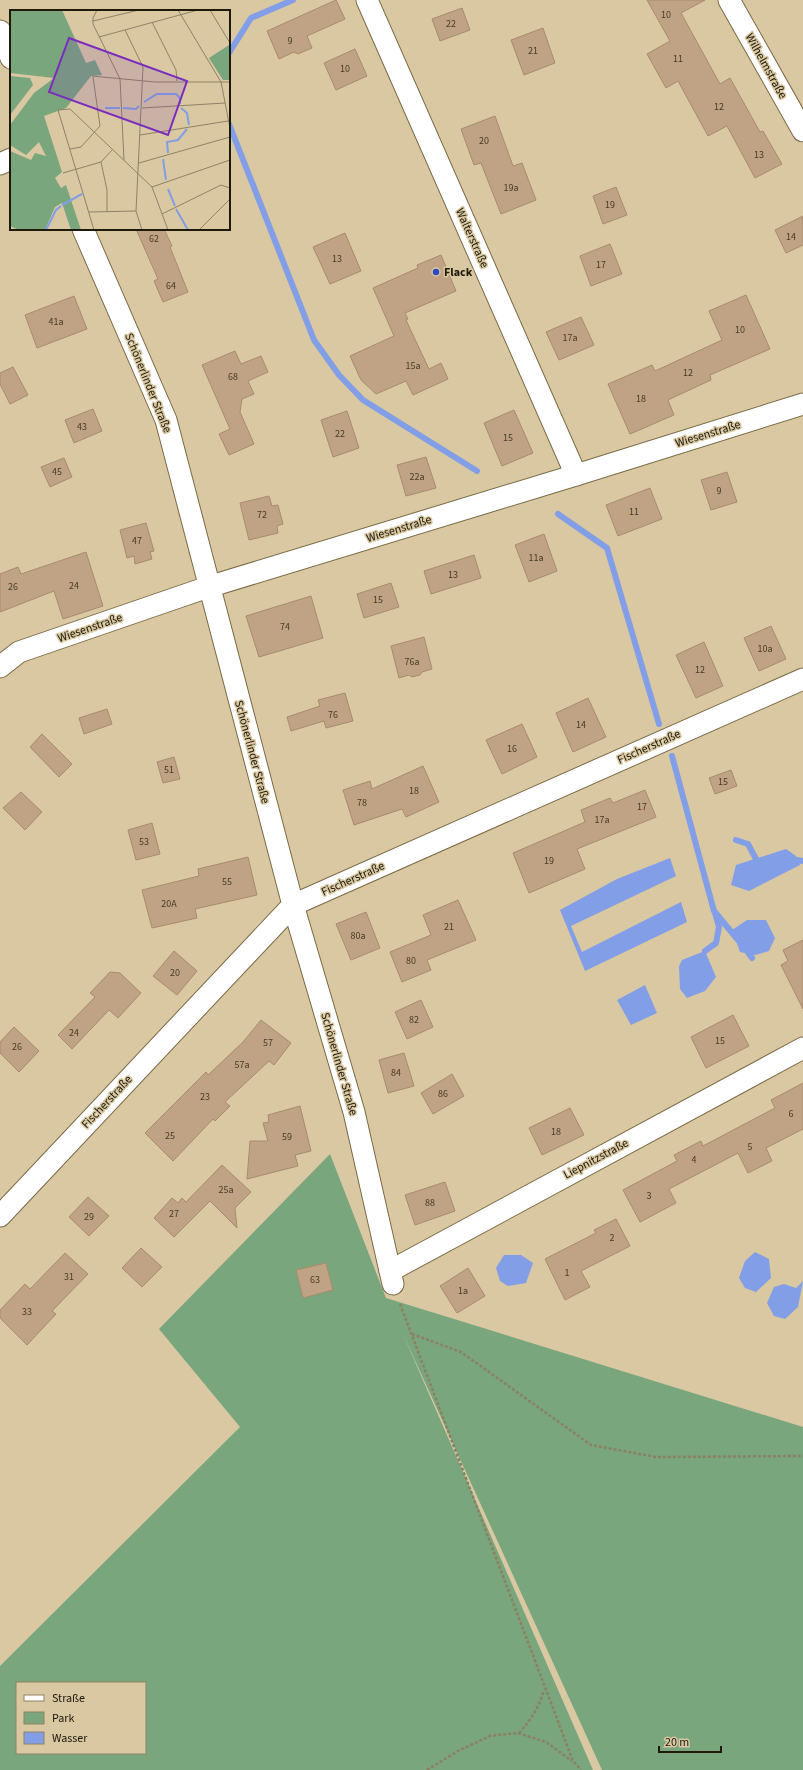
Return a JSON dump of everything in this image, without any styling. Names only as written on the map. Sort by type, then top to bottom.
[{"type":"street","name":"Walterstraße","points":[[367,0],[576,475]]},
{"type":"street","name":"Wilhelmstraße","points":[[729,0],[803,131]]},
{"type":"street","points":[[0,31],[10,56]]},
{"type":"street","points":[[0,164],[10,159]]},
{"type":"street","name":"Schönerlinder Straße","points":[[83,230],[166,420],[208,587],[294,905],[354,1112],[391,1278]]},
{"type":"street","name":"Wiesenstraße","points":[[0,667],[19,652],[208,587],[803,404]]},
{"type":"street","name":"Fischerstraße","points":[[0,1216],[294,905],[803,679]]},
{"type":"street","name":"Liepnitzstraße","points":[[391,1278],[803,1048]]},
{"type":"path","points":[[391,1278],[573,1761]]},
{"type":"path","points":[[411,1334],[461,1352],[591,1445],[656,1457],[803,1456]]},
{"type":"path","points":[[518,1734],[532,1718],[540,1704],[545,1690]]},
{"type":"path","points":[[427,1770],[458,1751],[490,1736],[518,1734],[546,1742],[573,1761],[581,1770]]},
{"type":"green space","points":[[330,1154],[386,1298],[803,1427],[803,1770],[602,1770],[402,1332],[593,1770],[0,1770],[0,1666],[240,1427],[159,1329]]},
{"type":"water","points":[[786,849],[796,856],[800,865],[749,891],[731,885],[736,865]]},
{"type":"water","points":[[670,858],[676,876],[571,926],[582,952],[681,902],[687,922],[585,971],[560,910],[617,879]]},
{"type":"water","points":[[747,920],[766,920],[775,938],[769,951],[755,955],[740,952],[732,930]]},
{"type":"water","points":[[705,951],[716,977],[705,991],[687,998],[680,989],[679,966],[682,960]]},
{"type":"water","points":[[645,985],[657,1013],[631,1025],[617,1000]]},
{"type":"water","points":[[755,1252],[769,1259],[771,1278],[756,1292],[745,1288],[739,1278],[745,1261]]},
{"type":"water","points":[[504,1255],[521,1255],[533,1263],[526,1283],[508,1286],[500,1281],[496,1268]]},
{"type":"water","points":[[803,1281],[798,1307],[785,1319],[774,1316],[767,1303],[774,1287],[784,1284],[796,1288]]},
{"type":"building","points":[[336,0],[345,19],[307,36],[312,48],[298,54],[294,52],[279,59],[267,31]]},
{"type":"building","points":[[647,0],[705,0],[681,13],[720,84],[730,78],[760,132],[763,131],[782,164],[755,178],[727,126],[708,136],[678,81],[666,88],[647,54],[670,41]]},
{"type":"building","points":[[462,8],[470,30],[440,41],[432,19]]},
{"type":"building","points":[[543,28],[555,63],[524,75],[511,40]]},
{"type":"building","points":[[355,49],[367,76],[336,90],[324,63]]},
{"type":"building","points":[[495,116],[513,166],[522,163],[536,200],[501,214],[481,163],[474,165],[461,129]]},
{"type":"building","points":[[616,187],[627,215],[603,224],[593,196]]},
{"type":"building","points":[[803,216],[803,245],[786,253],[775,230]]},
{"type":"building","points":[[136,230],[164,230],[172,246],[170,247],[188,292],[163,302],[154,281],[158,279]]},
{"type":"building","points":[[345,233],[361,271],[330,284],[313,247]]},
{"type":"building","points":[[610,244],[622,274],[591,286],[580,256]]},
{"type":"building","points":[[441,255],[456,291],[405,313],[408,319],[406,320],[429,369],[441,363],[448,379],[413,395],[406,381],[376,394],[361,380],[350,356],[394,336],[373,288],[418,268],[417,265]]},
{"type":"building","points":[[746,295],[770,349],[710,375],[711,380],[668,400],[674,415],[630,434],[608,384],[652,365],[655,371],[722,340],[709,311]]},
{"type":"building","points":[[74,296],[87,329],[37,348],[25,315]]},
{"type":"building","points":[[581,317],[594,345],[559,360],[546,332]]},
{"type":"building","points":[[235,351],[241,364],[261,356],[268,372],[248,381],[254,394],[242,399],[240,412],[254,444],[229,455],[219,434],[230,429],[202,365]]},
{"type":"building","points":[[13,367],[28,395],[10,404],[0,384],[0,373]]},
{"type":"building","points":[[93,409],[102,431],[74,443],[65,420]]},
{"type":"building","points":[[514,410],[533,453],[502,466],[484,423]]},
{"type":"building","points":[[347,411],[359,448],[333,457],[321,420]]},
{"type":"building","points":[[426,457],[436,488],[406,496],[397,465]]},
{"type":"building","points":[[64,458],[72,477],[50,487],[41,467]]},
{"type":"building","points":[[727,472],[737,502],[711,510],[701,480]]},
{"type":"building","points":[[650,488],[662,519],[618,536],[606,505]]},
{"type":"building","points":[[269,496],[272,506],[278,505],[283,524],[277,526],[278,533],[249,540],[240,503]]},
{"type":"building","points":[[146,523],[154,551],[150,552],[152,559],[135,564],[134,556],[127,558],[120,530]]},
{"type":"building","points":[[544,534],[557,571],[529,582],[515,545]]},
{"type":"building","points":[[86,552],[103,606],[63,619],[54,591],[0,612],[0,574],[18,567],[21,574]]},
{"type":"building","points":[[474,555],[481,578],[431,594],[424,571]]},
{"type":"building","points":[[391,583],[399,607],[364,618],[357,594]]},
{"type":"building","points":[[311,596],[323,638],[259,657],[246,616]]},
{"type":"building","points":[[771,626],[786,659],[759,671],[744,638]]},
{"type":"building","points":[[424,637],[432,669],[422,672],[420,675],[412,677],[409,675],[399,678],[391,646]]},
{"type":"building","points":[[704,642],[723,686],[696,698],[676,655]]},
{"type":"building","points":[[345,693],[353,721],[326,728],[324,721],[291,731],[287,717],[320,706],[318,700]]},
{"type":"building","points":[[588,698],[606,737],[573,752],[556,713]]},
{"type":"building","points":[[107,709],[112,724],[84,734],[79,718]]},
{"type":"building","points":[[522,724],[537,757],[502,774],[486,740]]},
{"type":"building","points":[[42,734],[72,764],[59,777],[30,747]]},
{"type":"building","points":[[174,757],[180,779],[163,783],[157,762]]},
{"type":"building","points":[[423,766],[439,802],[406,817],[402,809],[354,825],[343,790],[370,781],[372,789]]},
{"type":"building","points":[[731,770],[737,786],[715,794],[709,778]]},
{"type":"building","points":[[645,790],[656,817],[577,849],[585,869],[529,893],[513,853],[585,822],[581,810],[610,798],[613,803]]},
{"type":"building","points":[[21,792],[42,812],[25,830],[3,808]]},
{"type":"building","points":[[152,823],[160,854],[136,860],[128,830]]},
{"type":"building","points":[[248,857],[257,895],[195,909],[197,918],[152,928],[142,890],[199,876],[198,869]]},
{"type":"building","points":[[458,900],[476,940],[427,960],[431,970],[402,982],[390,952],[431,935],[423,915]]},
{"type":"building","points":[[366,912],[380,948],[351,960],[336,924]]},
{"type":"building","points":[[803,940],[803,1009],[781,965],[788,961],[783,950]]},
{"type":"building","points":[[174,951],[197,971],[177,995],[153,976]]},
{"type":"building","points":[[110,972],[120,973],[141,993],[118,1018],[109,1010],[72,1049],[58,1035],[95,997],[90,993]]},
{"type":"building","points":[[421,1000],[433,1027],[407,1039],[395,1012]]},
{"type":"building","points":[[733,1015],[749,1046],[706,1068],[691,1037]]},
{"type":"building","points":[[261,1020],[291,1043],[274,1065],[269,1061],[225,1102],[230,1106],[215,1121],[213,1119],[173,1161],[145,1133],[206,1072],[208,1075],[243,1042]]},
{"type":"building","points":[[14,1027],[39,1051],[19,1072],[0,1053],[0,1042]]},
{"type":"building","points":[[404,1053],[414,1086],[388,1093],[379,1060]]},
{"type":"building","points":[[452,1074],[464,1096],[433,1114],[421,1093]]},
{"type":"building","points":[[803,1083],[803,1129],[766,1148],[772,1161],[748,1173],[738,1153],[669,1189],[676,1203],[640,1222],[623,1190],[677,1161],[674,1155],[701,1141],[703,1146],[775,1108],[771,1100]]},
{"type":"building","points":[[300,1106],[311,1151],[295,1155],[298,1166],[247,1179],[250,1141],[268,1141],[263,1123],[269,1122],[268,1115]]},
{"type":"building","points":[[570,1108],[584,1135],[542,1155],[529,1128]]},
{"type":"building","points":[[222,1165],[251,1192],[235,1208],[237,1228],[210,1201],[174,1237],[154,1218],[172,1198],[178,1203],[182,1198],[186,1202]]},
{"type":"building","points":[[445,1182],[455,1211],[415,1225],[405,1195]]},
{"type":"building","points":[[88,1197],[109,1216],[89,1236],[69,1217]]},
{"type":"building","points":[[616,1219],[630,1246],[581,1271],[590,1287],[565,1300],[545,1259],[596,1233],[594,1230]]},
{"type":"building","points":[[141,1248],[162,1267],[142,1287],[122,1268]]},
{"type":"building","points":[[65,1253],[88,1274],[52,1311],[56,1314],[27,1345],[0,1318],[0,1310],[25,1284],[30,1289]]},
{"type":"building","points":[[326,1263],[333,1290],[303,1298],[296,1270]]},
{"type":"building","points":[[468,1268],[485,1296],[457,1313],[440,1286]]},
{"type":"waterway","points":[[230,51],[251,18],[293,0]]},
{"type":"waterway","points":[[230,127],[314,340],[339,375],[363,400],[477,471]]},
{"type":"waterway","points":[[558,514],[607,548],[659,724]]},
{"type":"waterway","points":[[672,756],[714,911],[738,940]]},
{"type":"waterway","points":[[736,840],[748,844],[756,859]]},
{"type":"waterway","points":[[797,860],[803,861]]},
{"type":"waterway","points":[[705,951],[716,943],[719,927],[715,913]]},
{"type":"waterway","points":[[745,948],[752,958]]},
{"type":"place","name":"Flack","points":[[436,272]]}]
